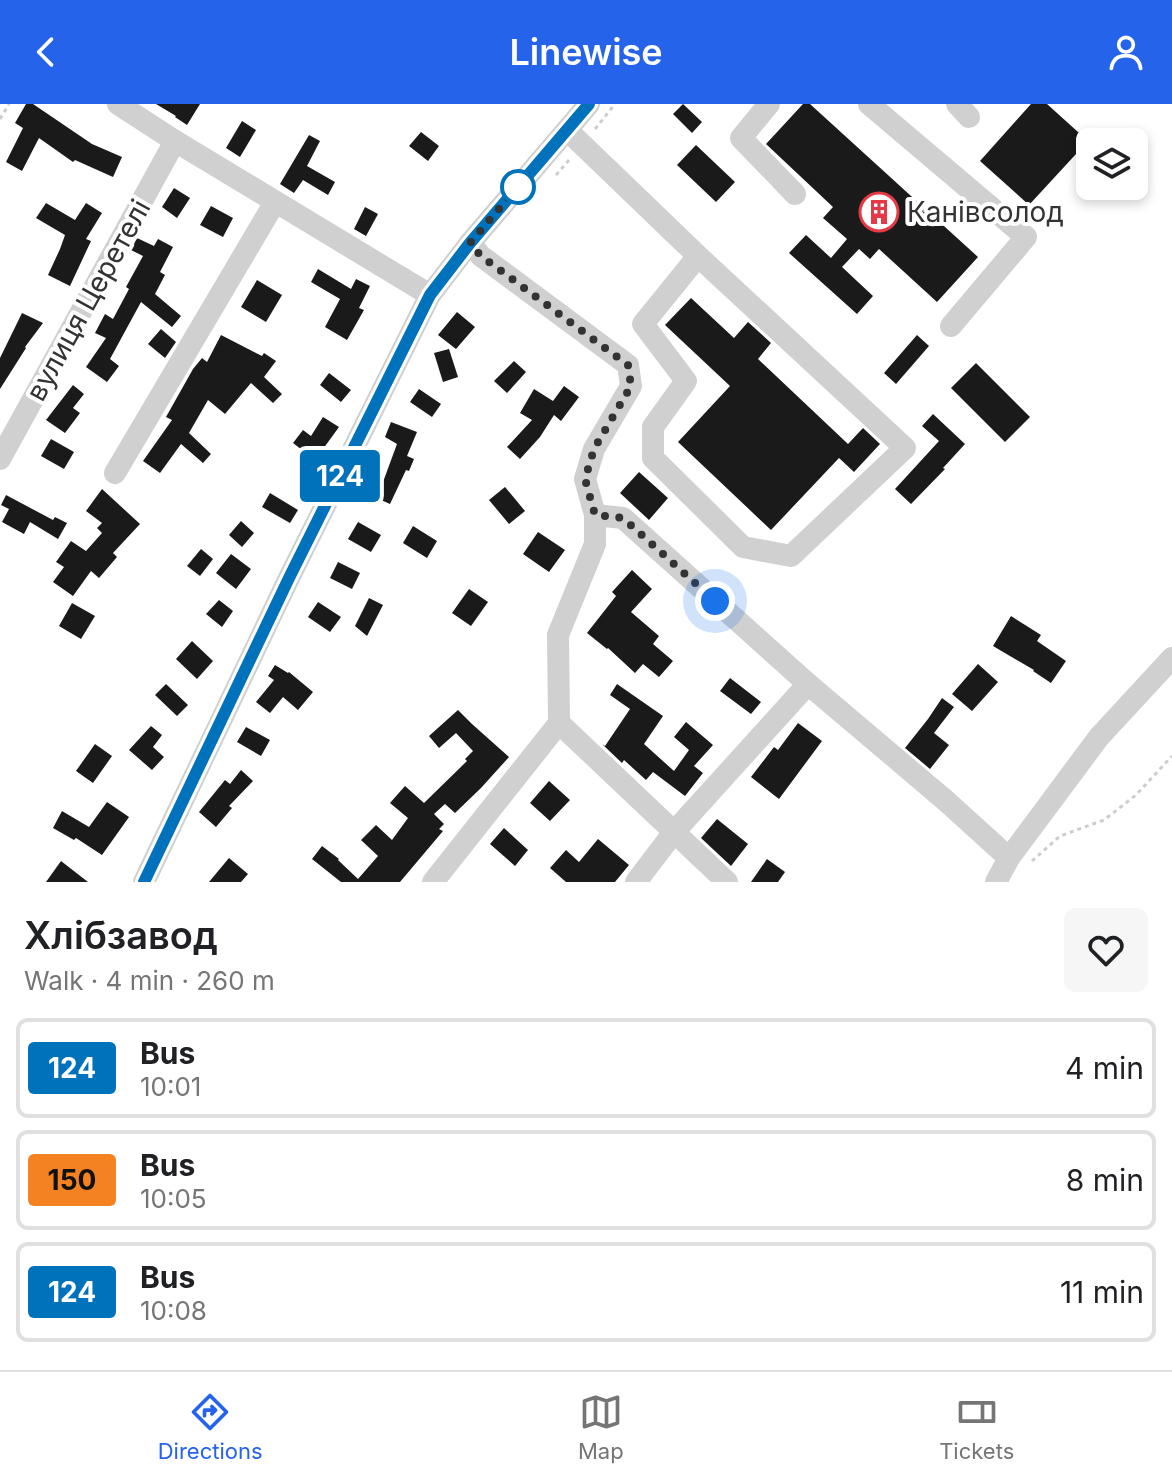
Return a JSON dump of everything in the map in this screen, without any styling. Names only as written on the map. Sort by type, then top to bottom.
[{"type":"street","points":[[118,104],[430,295]]},
{"type":"street","points":[[144,882],[289,578],[430,295],[470,243],[575,137],[589,104]]},
{"type":"street","points":[[769,104],[741,138],[795,194]]},
{"type":"street","points":[[869,104],[1026,237],[951,326]]},
{"type":"street","points":[[575,137],[905,448],[791,556],[743,547],[653,458],[653,427],[686,381],[643,324],[698,256]]},
{"type":"street","name":"вулиця Церетелі","points":[[0,459],[175,141]]},
{"type":"street","points":[[115,473],[275,202]]},
{"type":"street","points":[[433,882],[559,723],[558,635],[595,544],[595,515],[585,479],[594,449],[631,386],[628,365],[481,256],[470,243]]},
{"type":"street","points":[[595,515],[623,518],[808,684],[1019,861]]},
{"type":"street","points":[[996,882],[1019,861],[1099,737],[1172,658]]},
{"type":"street","points":[[636,882],[674,832],[808,684]]},
{"type":"street","points":[[559,723],[727,882]]},
{"type":"path","points":[[0,119],[9,104]]},
{"type":"path","points":[[552,178],[575,137],[615,104]]},
{"type":"path","points":[[1019,861],[1060,836],[1104,820],[1136,795],[1172,756]]},
{"type":"building","points":[[26,104],[33,104],[92,144],[122,157],[113,177],[75,160],[73,162],[39,138],[22,171],[6,162],[23,128],[15,123]]},
{"type":"building","points":[[156,104],[200,104],[187,125]]},
{"type":"building","points":[[683,104],[702,122],[692,133],[673,114]]},
{"type":"building","name":"Канівсолод","points":[[803,104],[810,104],[978,257],[937,302],[879,249],[870,259],[859,249],[842,267],[873,296],[857,314],[789,253],[806,235],[831,258],[847,239],[823,218],[833,207],[766,144]]},
{"type":"building","points":[[1031,104],[1047,104],[1076,130],[1076,154],[1029,205],[980,161]]},
{"type":"building","points":[[242,121],[256,130],[240,157],[226,148]]},
{"type":"building","points":[[421,132],[439,146],[428,161],[409,146]]},
{"type":"building","points":[[309,135],[320,141],[307,166],[335,182],[328,195],[303,180],[294,193],[280,184]]},
{"type":"building","points":[[696,145],[735,182],[716,202],[677,165]]},
{"type":"building","points":[[174,188],[190,198],[177,218],[162,207]]},
{"type":"building","points":[[46,203],[75,220],[86,203],[102,213],[86,239],[91,241],[70,286],[48,275],[65,235],[36,218]]},
{"type":"building","points":[[211,206],[233,218],[223,237],[200,225]]},
{"type":"building","points":[[365,207],[378,214],[366,236],[354,229]]},
{"type":"building","points":[[137,238],[154,246],[158,239],[173,247],[160,272],[165,275],[155,294],[181,316],[172,327],[141,302],[110,359],[119,366],[107,382],[86,367],[106,338],[95,333],[105,314],[113,319],[143,256],[131,250]]},
{"type":"building","points":[[318,269],[351,289],[356,279],[370,286],[359,308],[364,310],[347,340],[325,327],[340,299],[311,282]]},
{"type":"building","points":[[257,280],[282,295],[266,322],[241,307]]},
{"type":"building","points":[[691,298],[734,338],[748,322],[771,343],[758,359],[848,444],[863,428],[880,444],[854,472],[839,458],[771,530],[678,442],[730,386],[665,325]]},
{"type":"building","points":[[457,312],[475,327],[456,349],[438,335]]},
{"type":"building","points":[[22,313],[43,323],[0,389],[0,358]]},
{"type":"building","points":[[161,329],[176,342],[165,358],[148,344]]},
{"type":"building","points":[[221,335],[276,361],[264,377],[282,394],[273,403],[251,383],[225,414],[208,400],[189,433],[211,454],[203,463],[181,444],[160,473],[143,461],[172,420],[166,417],[193,369],[202,358],[207,362]]},
{"type":"building","points":[[917,335],[929,346],[896,384],[884,373]]},
{"type":"building","points":[[449,349],[458,377],[443,382],[434,353]]},
{"type":"building","points":[[514,361],[526,372],[507,393],[494,381]]},
{"type":"building","points":[[976,363],[1030,417],[1005,442],[951,388]]},
{"type":"building","points":[[329,373],[351,390],[341,402],[320,385]]},
{"type":"building","points":[[73,385],[84,394],[73,408],[80,413],[65,433],[46,420]]},
{"type":"building","points":[[564,386],[579,397],[561,421],[554,415],[520,459],[507,447],[532,420],[520,413],[534,389],[553,401]]},
{"type":"building","points":[[419,389],[441,404],[432,417],[410,402]]},
{"type":"building","points":[[933,414],[965,444],[911,504],[895,489],[939,441],[922,426]]},
{"type":"building","points":[[323,417],[339,427],[315,460],[293,443],[303,430],[311,436]]},
{"type":"building","points":[[391,422],[417,432],[407,456],[414,459],[390,504],[372,496],[380,481],[383,482],[397,444],[385,437]]},
{"type":"building","points":[[51,439],[74,452],[64,469],[41,456]]},
{"type":"building","points":[[639,472],[668,498],[649,520],[620,493]]},
{"type":"building","points":[[505,487],[525,511],[509,524],[489,500]]},
{"type":"building","points":[[102,489],[140,524],[113,553],[117,557],[99,578],[91,571],[73,596],[53,582],[64,567],[56,562],[71,541],[86,551],[102,533],[97,528],[102,523],[86,511]]},
{"type":"building","points":[[270,493],[298,510],[290,523],[262,507]]},
{"type":"building","points":[[6,495],[53,520],[55,517],[67,523],[58,539],[30,522],[24,534],[2,522],[9,509],[1,505]]},
{"type":"building","points":[[241,521],[254,533],[242,547],[229,535]]},
{"type":"building","points":[[358,522],[381,535],[371,552],[348,539]]},
{"type":"building","points":[[413,526],[437,541],[427,558],[403,543]]},
{"type":"building","points":[[538,532],[565,550],[549,572],[523,554]]},
{"type":"building","points":[[201,549],[213,559],[200,576],[187,566]]},
{"type":"building","points":[[231,554],[251,569],[236,589],[216,573]]},
{"type":"building","points":[[338,562],[360,573],[352,589],[330,578]]},
{"type":"building","points":[[632,570],[652,589],[631,612],[659,636],[653,644],[673,661],[659,677],[643,664],[635,673],[587,633],[616,596],[612,592]]},
{"type":"building","points":[[469,589],[488,602],[471,626],[452,613]]},
{"type":"building","points":[[369,598],[383,605],[367,636],[355,626]]},
{"type":"building","points":[[219,600],[233,611],[222,627],[206,614]]},
{"type":"building","points":[[318,602],[341,617],[330,632],[308,617]]},
{"type":"building","points":[[72,603],[95,616],[81,639],[59,626]]},
{"type":"building","points":[[1011,616],[1041,635],[1037,641],[1066,661],[1051,683],[993,646]]},
{"type":"building","points":[[192,641],[213,661],[197,679],[176,659]]},
{"type":"building","points":[[978,664],[998,682],[972,711],[952,694]]},
{"type":"building","points":[[275,665],[289,672],[313,692],[298,710],[283,697],[270,713],[256,702],[274,680],[268,676]]},
{"type":"building","points":[[730,678],[761,702],[751,714],[720,691]]},
{"type":"building","points":[[166,684],[188,705],[177,716],[155,695]]},
{"type":"building","points":[[617,684],[663,716],[644,744],[674,771],[689,750],[674,737],[686,722],[713,745],[694,766],[703,773],[685,796],[653,772],[646,780],[602,744],[605,746],[630,709],[610,695]]},
{"type":"building","points":[[942,698],[954,707],[934,733],[949,745],[930,769],[905,748]]},
{"type":"building","points":[[458,710],[509,757],[455,813],[445,804],[434,814],[444,824],[439,829],[443,831],[400,882],[341,882],[312,859],[322,846],[358,879],[378,856],[361,840],[376,825],[392,840],[408,818],[390,803],[405,786],[424,803],[467,761],[465,759],[473,751],[456,733],[439,748],[429,736]]},
{"type":"building","points":[[798,723],[822,741],[779,799],[751,777],[774,747],[778,750]]},
{"type":"building","points":[[151,726],[162,735],[153,747],[164,757],[152,770],[129,750]]},
{"type":"building","points":[[246,727],[270,740],[261,756],[237,742]]},
{"type":"building","points":[[95,744],[112,756],[93,783],[76,771]]},
{"type":"building","points":[[241,770],[253,781],[229,806],[232,808],[216,827],[199,812],[225,780],[230,784]]},
{"type":"building","points":[[549,781],[570,800],[550,821],[530,803]]},
{"type":"building","points":[[107,802],[129,817],[102,855],[53,828],[62,811],[89,827]]},
{"type":"building","points":[[717,819],[748,844],[731,866],[701,838]]},
{"type":"building","points":[[504,828],[528,850],[515,866],[490,844]]},
{"type":"building","points":[[598,839],[629,865],[615,882],[566,882],[550,868],[566,850],[579,862]]},
{"type":"building","points":[[229,858],[248,874],[241,882],[209,882]]},
{"type":"building","points":[[767,859],[785,872],[778,882],[751,882]]},
{"type":"building","points":[[61,861],[88,882],[46,882]]},
{"type":"bus line","name":"124","points":[[144,882],[289,578],[430,295],[470,243],[589,104]]},
{"type":"place","name":"Канівсолод","points":[[879,212]]},
{"type":"route","points":[[518,187],[527,176],[470,243],[481,256],[628,365],[631,386],[594,449],[585,479],[595,515],[623,518],[715,601]]}]
